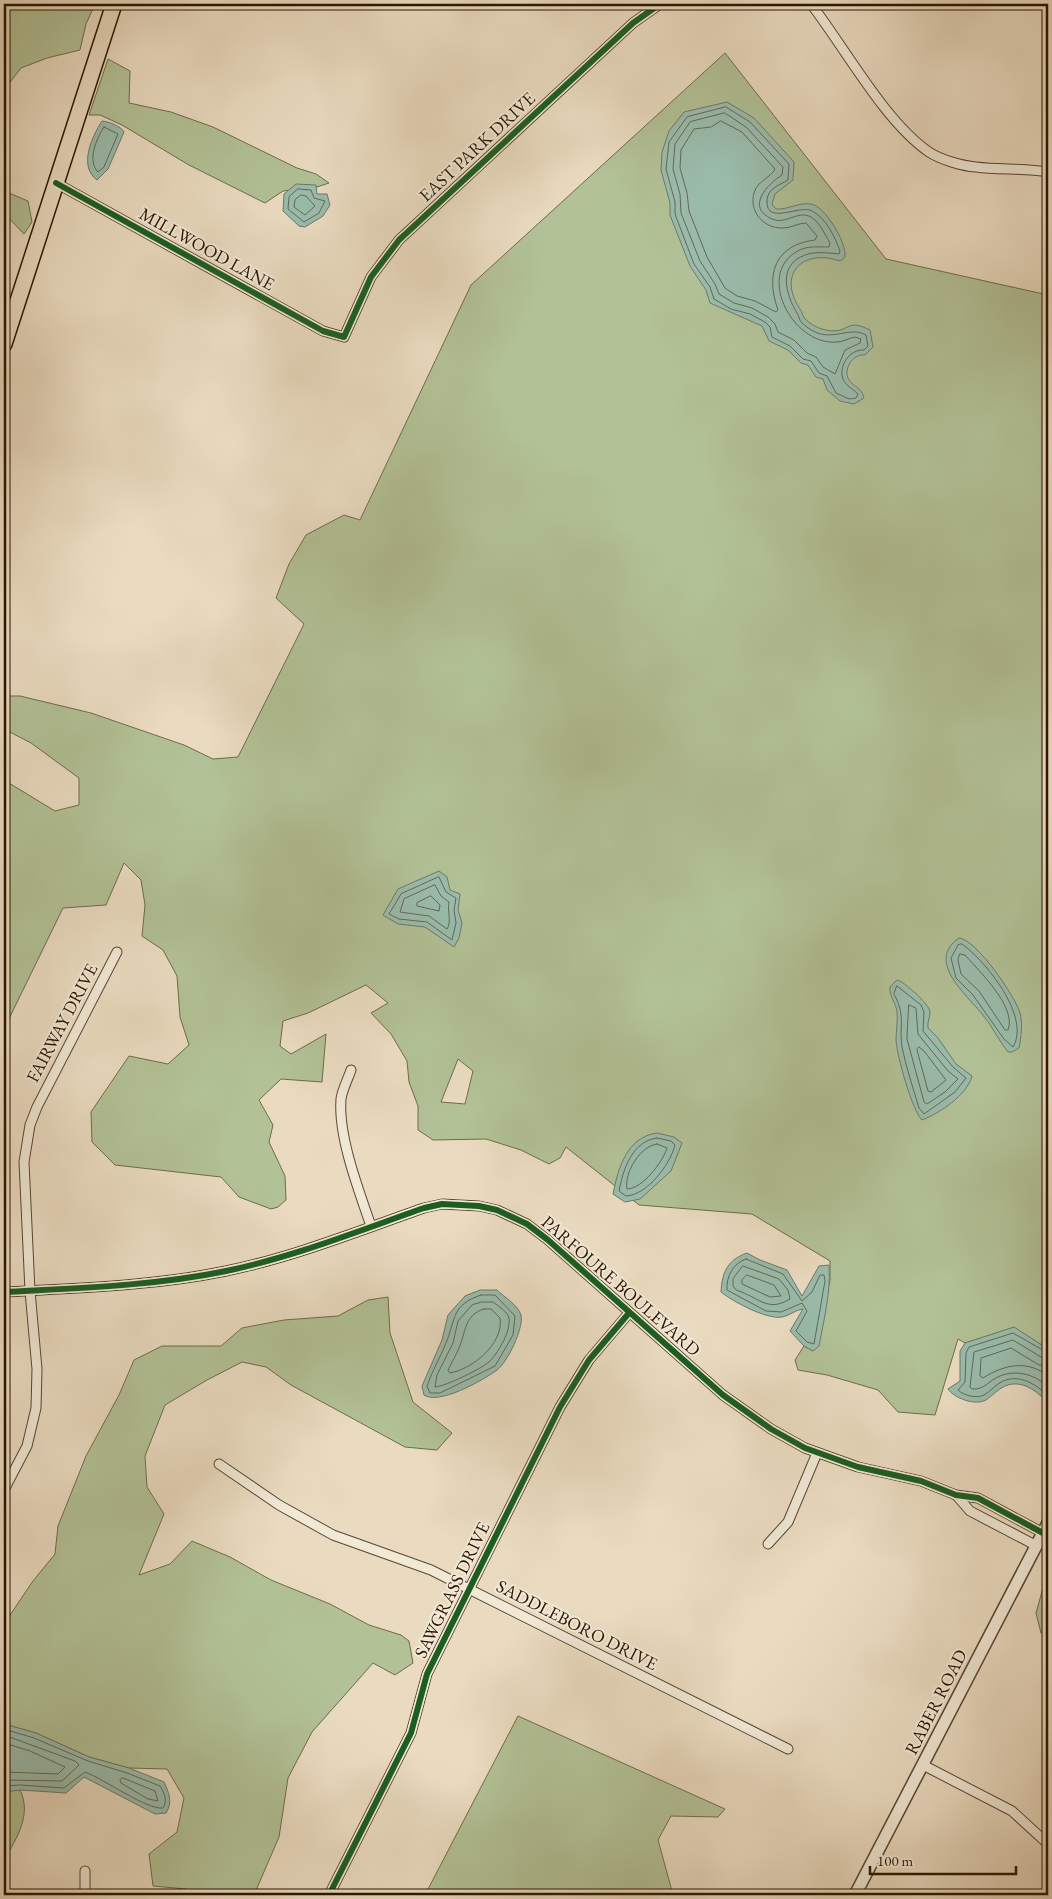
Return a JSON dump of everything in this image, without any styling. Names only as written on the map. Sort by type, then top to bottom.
[{"type":"main road","points":[[4,343],[114,4]]},
{"type":"street","name":"EAST PARK DRIVE","points":[[344,337],[370,277],[399,240],[633,23],[660,4]]},
{"type":"street","points":[[811,4],[886,108],[910,137],[931,154],[976,167],[1048,172]]},
{"type":"street","name":"MILLWOOD LANE","points":[[56,183],[323,330],[344,337]]},
{"type":"street","name":"FAIRWAY DRIVE","points":[[4,1490],[27,1446],[36,1408],[36,1361],[30,1291],[24,1162],[30,1125],[37,1107],[117,952]]},
{"type":"street","points":[[351,1070],[341,1099],[343,1120],[351,1165],[371,1226]]},
{"type":"street","name":"PARFOURE BOULEVARD","points":[[4,1292],[121,1285],[188,1278],[227,1271],[286,1256],[424,1208],[442,1204],[479,1206],[497,1210],[527,1224],[548,1240],[746,1413],[771,1429],[817,1453],[858,1466],[921,1482],[956,1495],[978,1498],[1046,1528]]},
{"type":"street","name":"SAWGRASS DRIVE","points":[[329,1895],[398,1763],[411,1734],[426,1674],[564,1400],[589,1360],[629,1312]]},
{"type":"street","points":[[768,1544],[788,1522],[817,1453]]},
{"type":"street","name":"SADDLEBORO DRIVE","points":[[219,1464],[279,1505],[333,1535],[431,1570],[788,1749]]},
{"type":"street","name":"PARFOURE BOULEVARD","points":[[956,1495],[970,1511],[1037,1546]]},
{"type":"street","name":"RABER ROAD","points":[[855,1895],[1046,1528]]},
{"type":"street","points":[[923,1765],[1012,1811],[1048,1844]]},
{"type":"street","points":[[85,1871],[85,1895]]},
{"type":"shaded area","points":[[4,4],[95,4],[86,24],[80,50],[47,58],[21,68],[4,90]]},
{"type":"shaded area","points":[[725,53],[886,259],[1048,295],[1048,1349],[1014,1328],[965,1343],[958,1339],[935,1415],[898,1412],[878,1390],[827,1375],[798,1370],[795,1360],[804,1346],[813,1351],[830,1281],[830,1261],[752,1214],[639,1205],[566,1147],[560,1158],[549,1164],[521,1150],[486,1139],[433,1140],[418,1130],[418,1106],[409,1082],[407,1061],[391,1034],[371,1013],[388,1003],[366,985],[308,1013],[283,1021],[280,1046],[291,1054],[326,1034],[322,1082],[281,1079],[259,1100],[273,1125],[269,1142],[285,1176],[286,1200],[278,1207],[271,1209],[239,1197],[221,1177],[115,1165],[92,1142],[91,1112],[129,1056],[168,1064],[189,1045],[180,1017],[177,976],[163,950],[142,936],[145,905],[141,880],[124,863],[106,905],[63,908],[4,1029],[4,780],[55,811],[79,805],[79,778],[31,743],[4,729],[4,696],[20,696],[91,713],[184,745],[213,759],[238,757],[304,624],[276,598],[289,564],[306,535],[344,515],[360,520],[471,285]],"holes":[[[458,1059],[473,1071],[465,1104],[441,1102]]]},
{"type":"shaded area","points":[[108,59],[130,71],[129,103],[171,112],[213,127],[297,168],[316,174],[329,183],[317,187],[283,191],[265,203],[189,165],[122,125],[100,115],[89,115]]},
{"type":"shaded area","points":[[4,191],[28,201],[32,222],[24,234],[4,213]]},
{"type":"shaded area","points":[[388,1297],[390,1333],[413,1402],[452,1433],[437,1450],[405,1447],[291,1385],[266,1367],[242,1362],[165,1405],[145,1456],[147,1487],[164,1514],[139,1575],[170,1564],[192,1541],[230,1557],[271,1580],[330,1604],[369,1625],[401,1635],[409,1641],[413,1663],[395,1675],[373,1663],[312,1732],[288,1778],[279,1837],[254,1895],[199,1895],[186,1889],[153,1886],[149,1854],[177,1832],[184,1798],[167,1769],[129,1768],[89,1757],[36,1733],[4,1724],[4,1624],[33,1581],[55,1554],[58,1526],[86,1456],[119,1395],[134,1360],[162,1346],[221,1346],[242,1328],[284,1320],[338,1316],[368,1300]]},
{"type":"shaded area","points":[[1048,1570],[1048,1636],[1041,1633],[1036,1613]]},
{"type":"shaded area","points":[[518,1716],[725,1809],[718,1817],[671,1816],[658,1840],[672,1891],[677,1895],[425,1895]]},
{"type":"shaded area","points":[[20,1790],[23,1799],[24,1817],[18,1835],[4,1860],[4,1792]]},
{"type":"water","points":[[727,102],[754,118],[794,162],[793,180],[775,194],[772,204],[776,209],[806,204],[817,206],[828,218],[839,235],[845,251],[845,257],[840,261],[814,258],[805,262],[797,267],[791,285],[794,297],[805,319],[813,325],[832,331],[855,325],[870,330],[873,347],[865,355],[853,359],[847,371],[849,380],[860,390],[864,398],[854,404],[840,401],[827,390],[823,379],[816,377],[808,365],[801,363],[788,350],[769,341],[762,326],[710,303],[706,290],[690,266],[670,215],[670,203],[661,170],[662,152],[669,131],[684,112]]},
{"type":"water","points":[[102,121],[118,126],[124,132],[108,169],[97,180],[91,174],[88,167],[88,159],[91,143]]},
{"type":"water","points":[[296,184],[316,185],[317,194],[327,194],[330,205],[323,216],[305,227],[299,226],[283,211],[284,194]]},
{"type":"water","points":[[439,871],[447,877],[450,890],[460,894],[458,910],[462,923],[459,938],[454,947],[425,927],[398,924],[383,915],[398,889]]},
{"type":"water","points":[[959,938],[975,948],[994,969],[1017,1005],[1022,1026],[1019,1048],[1012,1052],[1008,1052],[1001,1043],[986,1018],[959,988],[947,967],[946,957],[950,947]]},
{"type":"water","points":[[897,980],[911,989],[926,1004],[930,1012],[928,1028],[938,1038],[956,1064],[972,1076],[965,1090],[959,1096],[937,1113],[922,1120],[910,1095],[897,1048],[897,1012],[890,987]]},
{"type":"water","points":[[657,1133],[674,1137],[682,1143],[671,1171],[640,1199],[625,1202],[613,1194],[621,1164],[631,1147],[647,1136]]},
{"type":"water","points":[[747,1253],[787,1270],[802,1296],[819,1266],[829,1265],[829,1285],[825,1316],[819,1346],[813,1351],[804,1346],[790,1331],[803,1309],[782,1317],[768,1316],[741,1305],[721,1292],[724,1273],[730,1263]]},
{"type":"water","points":[[480,1290],[497,1290],[514,1305],[521,1315],[520,1328],[510,1353],[497,1370],[471,1385],[440,1397],[424,1395],[422,1386],[442,1340],[448,1315],[465,1296]]},
{"type":"water","points":[[1014,1327],[1048,1349],[1048,1403],[1029,1387],[1017,1384],[1005,1386],[981,1402],[965,1400],[948,1389],[960,1381],[960,1351],[965,1343]]},
{"type":"water","points":[[4,1724],[36,1733],[89,1757],[129,1768],[164,1782],[170,1801],[166,1813],[155,1814],[84,1777],[66,1793],[20,1790],[4,1792]]},
{"type":"cycle path","points":[[56,183],[323,331],[344,337],[371,277],[399,240],[633,23],[660,4]]},
{"type":"cycle path","points":[[4,1292],[115,1286],[199,1276],[276,1258],[326,1243],[424,1208],[442,1204],[479,1206],[497,1210],[527,1224],[548,1240],[723,1395],[771,1429],[805,1448],[858,1467],[921,1481],[956,1495],[978,1498],[1043,1533]]},
{"type":"cycle path","points":[[329,1895],[411,1733],[427,1674],[560,1407],[589,1360],[629,1313]]}]
